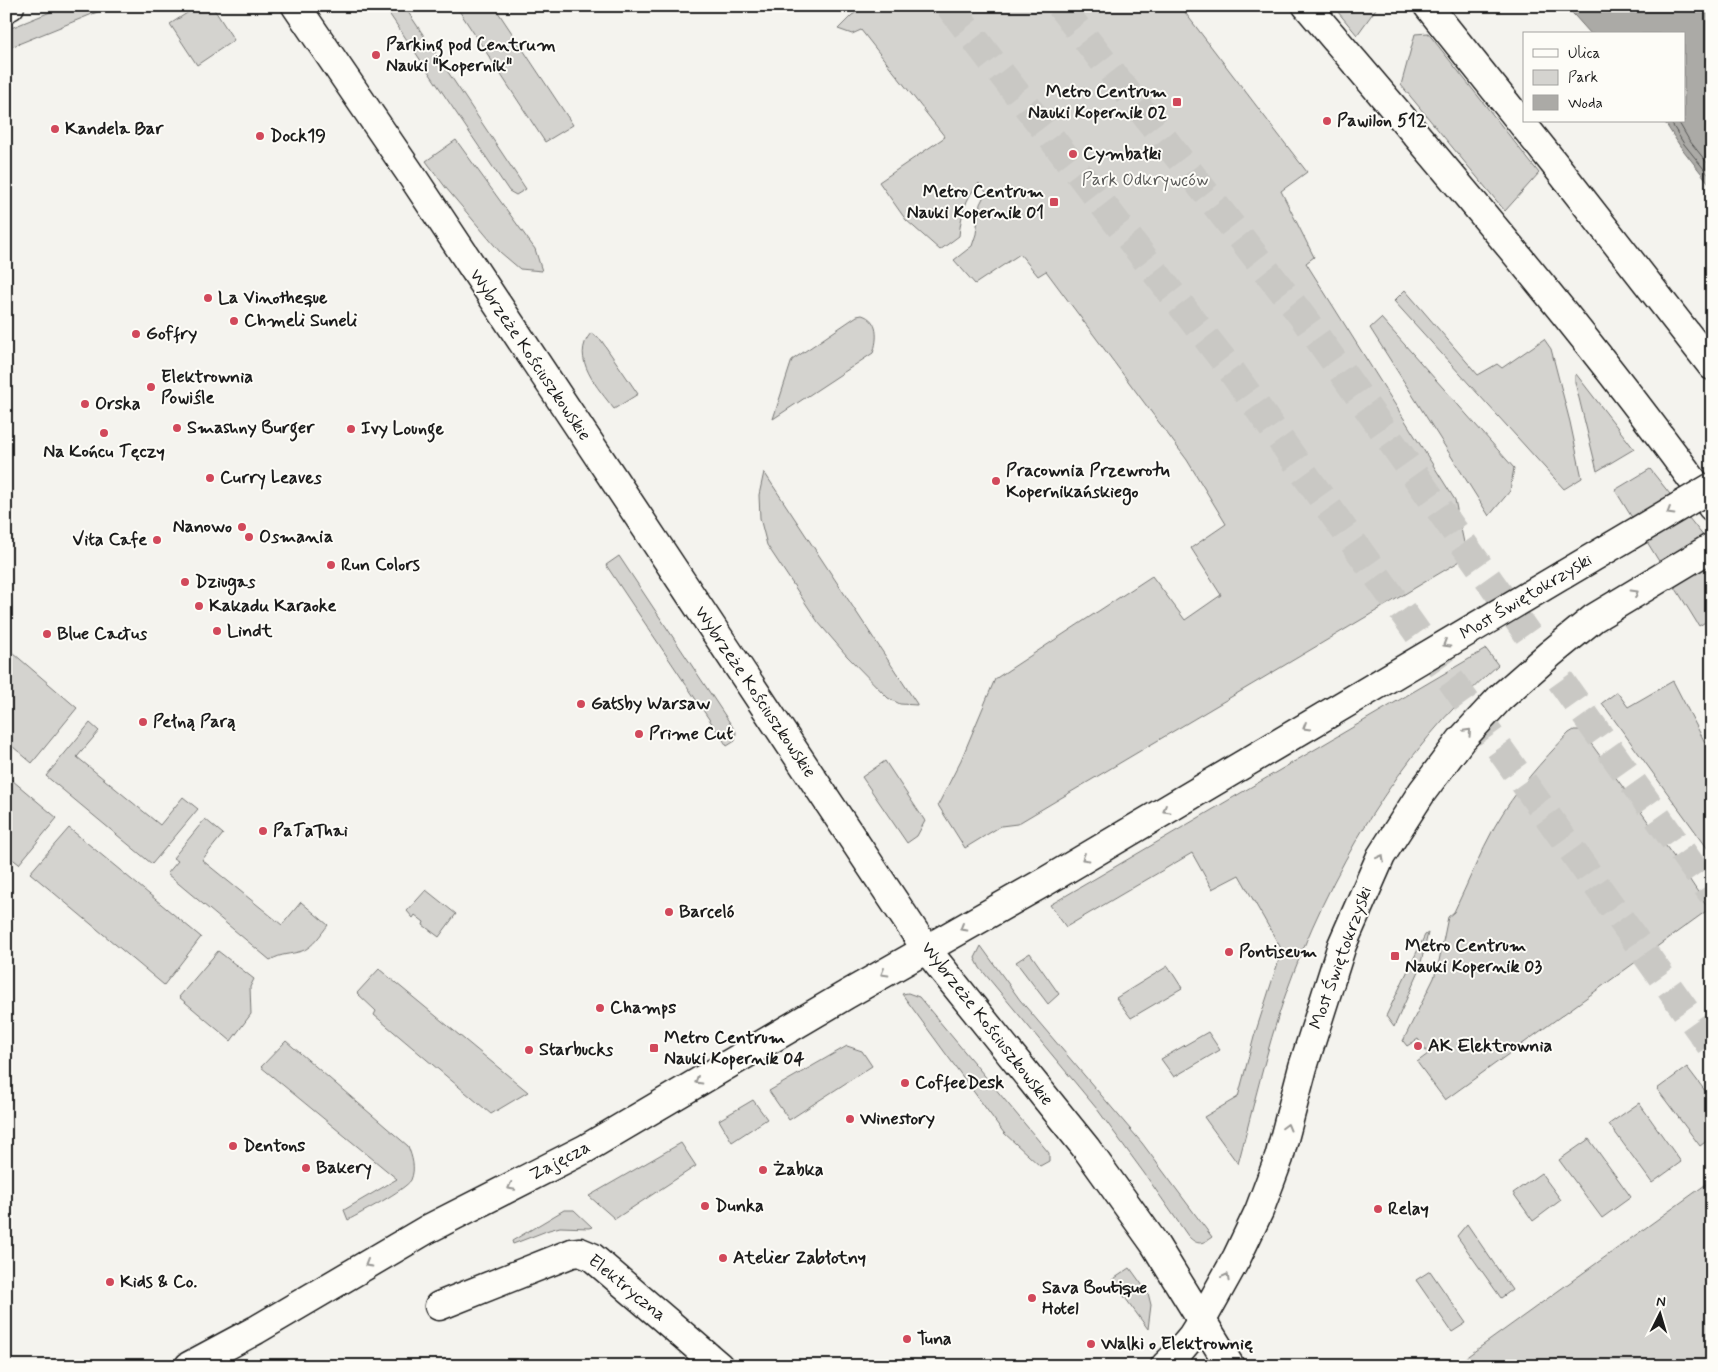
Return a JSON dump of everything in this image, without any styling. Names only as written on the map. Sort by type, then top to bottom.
[{"type":"street","name":"Wybrzeże Kościuszkowskie","points":[[296,6],[410,173],[926,949],[1086,1148],[1154,1243],[1230,1366]]},
{"type":"street","points":[[1307,6],[1487,219],[1556,304],[1662,437],[1712,507]]},
{"type":"street","points":[[1428,6],[1553,162],[1712,366]]},
{"type":"street","name":"Most Świętokrzyski","points":[[926,949],[1048,880],[1712,487]]},
{"type":"street","name":"Most Świętokrzyski","points":[[1164,1366],[1176,1356],[1202,1320],[1237,1257],[1262,1202],[1279,1158],[1303,1067],[1342,945],[1381,856],[1422,792],[1461,740],[1500,698],[1550,654],[1594,618],[1712,547]]},
{"type":"street","name":"Zajęcza","points":[[188,1366],[256,1330],[426,1230],[585,1149],[926,949]]},
{"type":"street","name":"Elektryczna","points":[[439,1306],[572,1253],[580,1252],[592,1257],[719,1366]]},
{"type":"green space","points":[[65,6],[112,6],[6,49],[6,30]]},
{"type":"green space","points":[[198,6],[212,6],[234,40],[197,65],[170,24]]},
{"type":"green space","points":[[384,6],[404,6],[526,189],[516,195],[509,191]]},
{"type":"green space","points":[[456,6],[494,6],[573,125],[545,142]]},
{"type":"green space","name":"Park Odkrywców","points":[[867,6],[1180,6],[1307,172],[1281,191],[1314,257],[1306,263],[1455,500],[1467,557],[1017,824],[1001,826],[965,848],[938,805],[961,760],[995,679],[1152,576],[1185,620],[1221,595],[1191,548],[1226,524],[1187,460],[1046,271],[1038,276],[1020,254],[975,284],[954,260],[972,246],[976,234],[980,204],[986,192],[979,183],[970,195],[964,208],[959,236],[940,250],[906,220],[879,182],[945,137],[861,30],[852,34],[838,29],[852,15]]},
{"type":"green space","points":[[1333,6],[1378,6],[1357,35]]},
{"type":"green space","points":[[1428,33],[1539,173],[1505,211],[1401,85],[1415,34]]},
{"type":"green space","points":[[456,140],[535,249],[542,271],[520,269],[500,252],[446,188],[426,161]]},
{"type":"green space","points":[[1405,290],[1478,375],[1497,364],[1502,368],[1544,339],[1551,349],[1582,478],[1564,489],[1394,301]]},
{"type":"green space","points":[[862,315],[872,321],[876,331],[873,353],[773,419],[792,360],[857,316]]},
{"type":"green space","points":[[1381,318],[1514,468],[1510,491],[1489,516],[1370,328]]},
{"type":"green space","points":[[591,333],[601,340],[638,394],[614,409],[594,383],[585,363],[583,353],[585,343]]},
{"type":"green space","points":[[1576,374],[1634,449],[1597,471],[1575,382]]},
{"type":"green space","points":[[1650,469],[1712,547],[1712,618],[1699,626],[1615,490]]},
{"type":"green space","points":[[764,472],[917,705],[900,704],[888,698],[847,656],[818,622],[767,545],[760,518],[759,495]]},
{"type":"green space","points":[[619,556],[736,732],[735,741],[727,746],[606,565]]},
{"type":"green space","points":[[6,647],[77,708],[32,763],[6,741]]},
{"type":"green space","points":[[1486,649],[1498,665],[1462,699],[1429,736],[1398,776],[1370,817],[1345,860],[1323,904],[1303,950],[1278,1017],[1238,1164],[1204,1117],[1238,1097],[1254,1037],[1282,950],[1239,875],[1212,889],[1192,853],[1066,927],[1050,905]]},
{"type":"green space","points":[[1673,681],[1712,756],[1712,847],[1708,849],[1602,703],[1617,692],[1628,707]]},
{"type":"green space","points":[[90,723],[99,731],[77,757],[160,825],[183,797],[198,809],[152,864],[46,776]]},
{"type":"green space","points":[[1579,730],[1584,734],[1682,868],[1709,909],[1445,1100],[1417,1062],[1428,1054],[1418,1039],[1407,1046],[1403,1041],[1434,978],[1448,917],[1454,912],[1495,826],[1529,777],[1569,733]]},
{"type":"green space","points":[[885,761],[925,821],[917,836],[907,843],[862,777]]},
{"type":"green space","points":[[6,775],[57,818],[19,864],[6,854]]},
{"type":"green space","points":[[205,819],[223,834],[202,860],[282,925],[301,902],[328,925],[310,947],[270,960],[167,874],[178,861],[173,858]]},
{"type":"green space","points":[[69,828],[201,937],[164,985],[30,873]]},
{"type":"green space","points":[[426,890],[456,914],[439,937],[423,925],[424,922],[415,915],[413,918],[407,911]]},
{"type":"green space","points":[[1428,933],[1419,971],[1394,1027],[1386,1016],[1425,935]]},
{"type":"green space","points":[[981,946],[1020,1000],[1142,1143],[1212,1237],[1199,1243],[1188,1236],[1097,1109],[980,968],[975,958]]},
{"type":"green space","points":[[218,951],[254,979],[250,987],[251,1014],[231,1041],[179,997]]},
{"type":"green space","points":[[1030,953],[1059,994],[1048,1004],[1016,962]]},
{"type":"green space","points":[[1168,966],[1182,988],[1131,1018],[1116,998]]},
{"type":"green space","points":[[379,969],[528,1092],[491,1114],[374,1015],[376,1011],[357,993]]},
{"type":"green space","points":[[908,993],[919,997],[1049,1153],[1049,1161],[1040,1166],[1004,1133],[902,994]]},
{"type":"green space","points":[[1208,1032],[1220,1050],[1174,1077],[1161,1059]]},
{"type":"green space","points":[[286,1041],[408,1146],[413,1167],[411,1180],[392,1195],[348,1220],[344,1210],[397,1179],[261,1067]]},
{"type":"green space","points":[[847,1046],[862,1051],[872,1066],[789,1120],[769,1091]]},
{"type":"green space","points":[[1687,1067],[1712,1100],[1712,1137],[1700,1146],[1657,1089]]},
{"type":"green space","points":[[753,1100],[767,1119],[732,1142],[719,1120]]},
{"type":"green space","points":[[1639,1103],[1681,1162],[1652,1183],[1609,1124]]},
{"type":"green space","points":[[1589,1139],[1631,1197],[1602,1218],[1559,1160]]},
{"type":"green space","points":[[681,1143],[696,1166],[615,1219],[589,1196]]},
{"type":"green space","points":[[1541,1173],[1561,1200],[1533,1221],[1513,1193]]},
{"type":"green space","points":[[1712,1180],[1712,1366],[1454,1366]]},
{"type":"green space","points":[[564,1210],[574,1210],[592,1227],[560,1227],[513,1244],[512,1241]]},
{"type":"green space","points":[[1467,1224],[1512,1290],[1501,1298],[1457,1236]]},
{"type":"green space","points":[[1130,1268],[1148,1293],[1151,1305],[1148,1329],[1112,1280]]},
{"type":"green space","points":[[1430,1271],[1466,1323],[1452,1332],[1416,1280]]},
{"type":"water","points":[[1566,6],[1712,6],[1712,187],[1680,146],[1665,122],[1686,122],[1686,32],[1589,32]]},
{"type":"tunnel","points":[[949,6],[1228,366],[1712,1048]]},
{"type":"tunnel","points":[[1060,6],[1302,316],[1712,894]]},
{"type":"place","name":"Parking pod Centrum Nauki \"Kopernik\"","points":[[376,55]]},
{"type":"place","name":"Metro Centrum Nauki Kopernik 02","points":[[1177,102]]},
{"type":"place","name":"Pawilon 512","points":[[1327,121]]},
{"type":"place","name":"Kandela Bar","points":[[55,129]]},
{"type":"place","name":"Dock19","points":[[260,136]]},
{"type":"place","name":"Cymbałki","points":[[1073,154]]},
{"type":"place","name":"Metro Centrum Nauki Kopernik 01","points":[[1054,202]]},
{"type":"place","name":"La Vinotheque","points":[[208,298]]},
{"type":"place","name":"Chmeli Suneli","points":[[234,321]]},
{"type":"place","name":"Goffry","points":[[136,334]]},
{"type":"place","name":"Elektrownia Powiśle","points":[[151,387]]},
{"type":"place","name":"Orska","points":[[85,404]]},
{"type":"place","name":"Smashny Burger","points":[[177,428]]},
{"type":"place","name":"Ivy Lounge","points":[[351,429]]},
{"type":"place","name":"Na Końcu Tęczy","points":[[104,433]]},
{"type":"place","name":"Curry Leaves","points":[[210,478]]},
{"type":"place","name":"Pracownia Przewrotu Kopernikańskiego","points":[[996,481]]},
{"type":"place","name":"Nanowo","points":[[242,527]]},
{"type":"place","name":"Osmania","points":[[249,537]]},
{"type":"place","name":"Vita Cafe","points":[[157,540]]},
{"type":"place","name":"Run Colors","points":[[331,565]]},
{"type":"place","name":"Dziugas","points":[[185,582]]},
{"type":"place","name":"Kakadu Karaoke","points":[[199,606]]},
{"type":"place","name":"Lindt","points":[[217,631]]},
{"type":"place","name":"Blue Cactus","points":[[47,634]]},
{"type":"place","name":"Gatsby Warsaw","points":[[581,704]]},
{"type":"place","name":"Pełną Parą","points":[[143,722]]},
{"type":"place","name":"Prime Cut","points":[[639,734]]},
{"type":"place","name":"PaTaThai","points":[[263,831]]},
{"type":"place","name":"Barceló","points":[[669,912]]},
{"type":"place","name":"Pontiseum","points":[[1229,952]]},
{"type":"place","name":"Metro Centrum Nauki Kopernik 03","points":[[1395,956]]},
{"type":"place","name":"Champs","points":[[600,1008]]},
{"type":"place","name":"AK Elektrownia","points":[[1418,1046]]},
{"type":"place","name":"Metro Centrum Nauki Kopernik 04","points":[[654,1048]]},
{"type":"place","name":"Starbucks","points":[[529,1050]]},
{"type":"place","name":"CoffeeDesk","points":[[905,1083]]},
{"type":"place","name":"Winestory","points":[[850,1119]]},
{"type":"place","name":"Dentons","points":[[233,1146]]},
{"type":"place","name":"Bakery","points":[[306,1168]]},
{"type":"place","name":"Żabka","points":[[763,1170]]},
{"type":"place","name":"Dunka","points":[[705,1206]]},
{"type":"place","name":"Relay","points":[[1378,1209]]},
{"type":"place","name":"Atelier Zabłotny","points":[[723,1258]]},
{"type":"place","name":"Kids & Co.","points":[[110,1282]]},
{"type":"place","name":"Sava Boutique Hotel","points":[[1032,1298]]},
{"type":"place","name":"Tuna","points":[[907,1339]]},
{"type":"place","name":"Walki o Elektrownię","points":[[1091,1344]]}]
